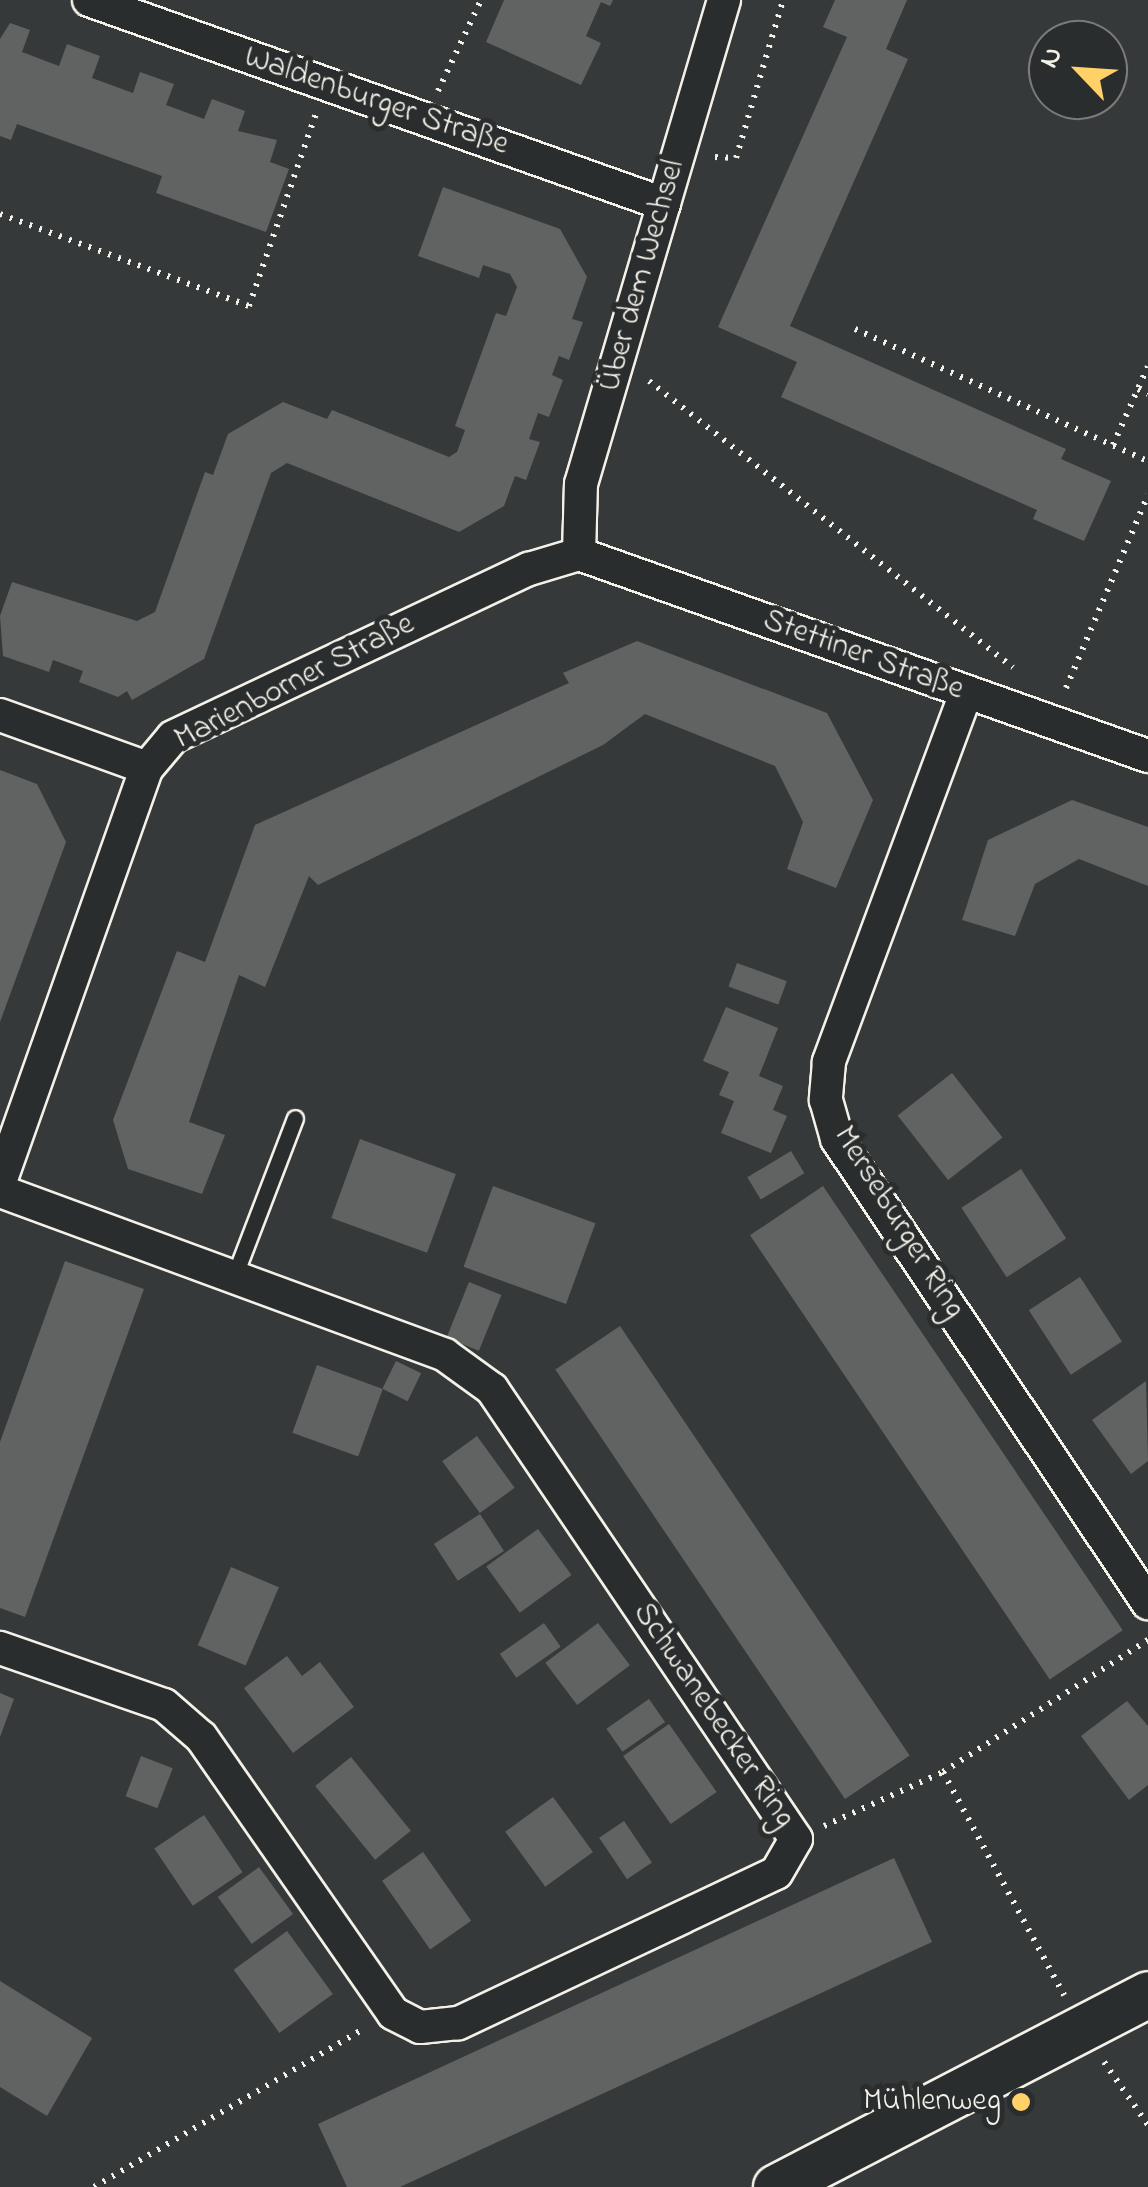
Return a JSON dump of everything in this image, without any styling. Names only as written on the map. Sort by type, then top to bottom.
[{"type":"street","name":"Waldenburger Straße","points":[[89,0],[664,204]]},
{"type":"street","name":"Über dem Wechsel","points":[[578,554],[581,484],[724,0]]},
{"type":"street","name":"Stettiner Straße","points":[[578,554],[966,693],[1056,713],[1148,756]]},
{"type":"street","name":"Marienborner Straße","points":[[0,1182],[146,768],[173,738],[529,569],[578,554]]},
{"type":"street","name":"Merseburger Ring","points":[[966,693],[829,1062],[826,1100],[837,1139],[1148,1604]]},
{"type":"street","points":[[0,715],[146,768]]},
{"type":"street","name":"Schwanebecker Ring","points":[[0,1191],[445,1355],[492,1389],[796,1838],[776,1873],[458,2022],[420,2027],[393,2012]]},
{"type":"street","points":[[0,1648],[164,1705],[201,1737],[393,2012]]},
{"type":"street","points":[[776,2187],[1084,2032],[1148,1994]]},
{"type":"lane","points":[[234,1277],[295,1118]]},
{"type":"path","points":[[425,119],[481,0]]},
{"type":"path","points":[[678,156],[736,158],[782,0]]},
{"type":"path","points":[[0,214],[249,306],[326,84]]},
{"type":"path","points":[[855,329],[1148,461]]},
{"type":"path","points":[[620,359],[1056,713],[1148,495]]},
{"type":"path","points":[[1112,445],[1148,366]]},
{"type":"path","points":[[1138,389],[1148,394]]},
{"type":"path","points":[[796,1838],[943,1772],[1148,1640]]},
{"type":"path","points":[[943,1772],[1084,2032],[1148,2125]]},
{"type":"path","points":[[94,2187],[393,2012]]},
{"type":"building","points":[[504,0],[613,0],[610,6],[601,2],[586,36],[601,43],[581,85],[486,42]]},
{"type":"building","points":[[835,0],[907,0],[886,49],[908,59],[790,326],[1066,449],[1061,459],[1111,481],[1084,541],[1033,519],[1037,510],[781,397],[797,362],[718,327],[847,37],[823,27]]},
{"type":"building","points":[[10,23],[30,30],[22,52],[59,66],[67,44],[100,56],[92,78],[133,93],[140,72],[174,84],[166,105],[204,119],[212,99],[245,111],[238,131],[277,140],[270,162],[289,169],[266,232],[156,193],[162,176],[17,124],[11,140],[0,136],[0,39]]},
{"type":"building","points":[[443,187],[560,229],[587,277],[572,319],[583,322],[569,360],[559,356],[552,375],[563,380],[549,417],[538,413],[529,439],[540,442],[526,480],[515,476],[504,506],[459,532],[287,463],[271,473],[204,659],[132,700],[127,691],[118,697],[79,682],[83,671],[53,660],[49,672],[3,656],[0,616],[12,582],[137,621],[155,612],[205,472],[213,475],[228,434],[283,402],[327,419],[332,410],[449,457],[457,452],[465,430],[455,426],[496,313],[506,316],[517,287],[510,274],[483,265],[479,278],[418,256]]},
{"type":"building","points":[[637,641],[827,713],[873,800],[836,888],[787,869],[803,822],[775,766],[645,714],[603,745],[318,885],[309,876],[265,987],[239,975],[189,1122],[225,1135],[202,1194],[128,1169],[113,1120],[177,951],[205,962],[255,825],[569,683],[563,673]]},
{"type":"building","points":[[0,770],[37,784],[66,842],[0,1022]]},
{"type":"building","points":[[1072,800],[1148,827],[1148,886],[1079,859],[1035,884],[1015,936],[962,920],[988,840]]},
{"type":"building","points":[[737,963],[787,981],[778,1005],[728,986]]},
{"type":"building","points":[[726,1007],[778,1028],[759,1076],[783,1086],[773,1110],[787,1116],[771,1153],[721,1133],[734,1101],[719,1095],[729,1072],[703,1061]]},
{"type":"building","points":[[952,1073],[1002,1138],[948,1180],[898,1115]]},
{"type":"building","points":[[360,1139],[456,1174],[427,1253],[331,1218]]},
{"type":"building","points":[[791,1151],[804,1173],[761,1200],[747,1177]]},
{"type":"building","points":[[1021,1169],[1066,1239],[1007,1277],[961,1208]]},
{"type":"building","points":[[493,1186],[595,1223],[566,1304],[464,1267]]},
{"type":"building","points":[[823,1186],[1123,1630],[1050,1680],[750,1235]]},
{"type":"building","points":[[65,1261],[144,1289],[25,1617],[0,1608],[0,1442]]},
{"type":"building","points":[[1080,1277],[1122,1342],[1071,1375],[1029,1310]]},
{"type":"building","points":[[469,1282],[501,1295],[479,1351],[447,1338]]},
{"type":"building","points":[[620,1326],[910,1755],[845,1799],[555,1370]]},
{"type":"building","points":[[396,1361],[421,1373],[408,1401],[382,1389]]},
{"type":"building","points":[[317,1365],[383,1389],[358,1457],[292,1433]]},
{"type":"building","points":[[1146,1381],[1148,1461],[1131,1474],[1092,1420]]},
{"type":"building","points":[[477,1436],[515,1488],[480,1513],[442,1461]]},
{"type":"building","points":[[480,1514],[504,1551],[458,1581],[434,1544]]},
{"type":"building","points":[[538,1529],[572,1575],[520,1613],[486,1567]]},
{"type":"building","points":[[231,1567],[279,1587],[246,1666],[198,1645]]},
{"type":"building","points":[[544,1623],[561,1647],[516,1678],[500,1654]]},
{"type":"building","points":[[598,1623],[630,1665],[577,1705],[545,1663]]},
{"type":"building","points":[[287,1656],[302,1676],[320,1662],[354,1707],[293,1753],[244,1688]]},
{"type":"building","points":[[0,1693],[14,1699],[0,1737]]},
{"type":"building","points":[[649,1699],[665,1722],[622,1752],[606,1729]]},
{"type":"building","points":[[1127,1701],[1148,1726],[1148,1785],[1129,1800],[1081,1736]]},
{"type":"building","points":[[669,1724],[717,1792],[671,1824],[623,1756]]},
{"type":"building","points":[[141,1756],[173,1768],[157,1808],[126,1796]]},
{"type":"building","points":[[351,1757],[411,1831],[375,1860],[315,1786]]},
{"type":"building","points":[[553,1797],[593,1852],[545,1887],[505,1832]]},
{"type":"building","points":[[204,1815],[243,1872],[193,1906],[154,1849]]},
{"type":"building","points":[[624,1821],[652,1862],[627,1879],[599,1838]]},
{"type":"building","points":[[423,1852],[471,1921],[430,1949],[382,1881]]},
{"type":"building","points":[[894,1858],[932,1942],[400,2187],[347,2187],[318,2124]]},
{"type":"building","points":[[259,1867],[293,1914],[252,1944],[218,1897]]},
{"type":"building","points":[[287,1931],[333,1994],[279,2033],[234,1970]]},
{"type":"building","points":[[0,1981],[92,2038],[47,2116],[0,2087]]},
{"type":"place","name":"Mühlenweg","points":[[1021,2102]]}]
